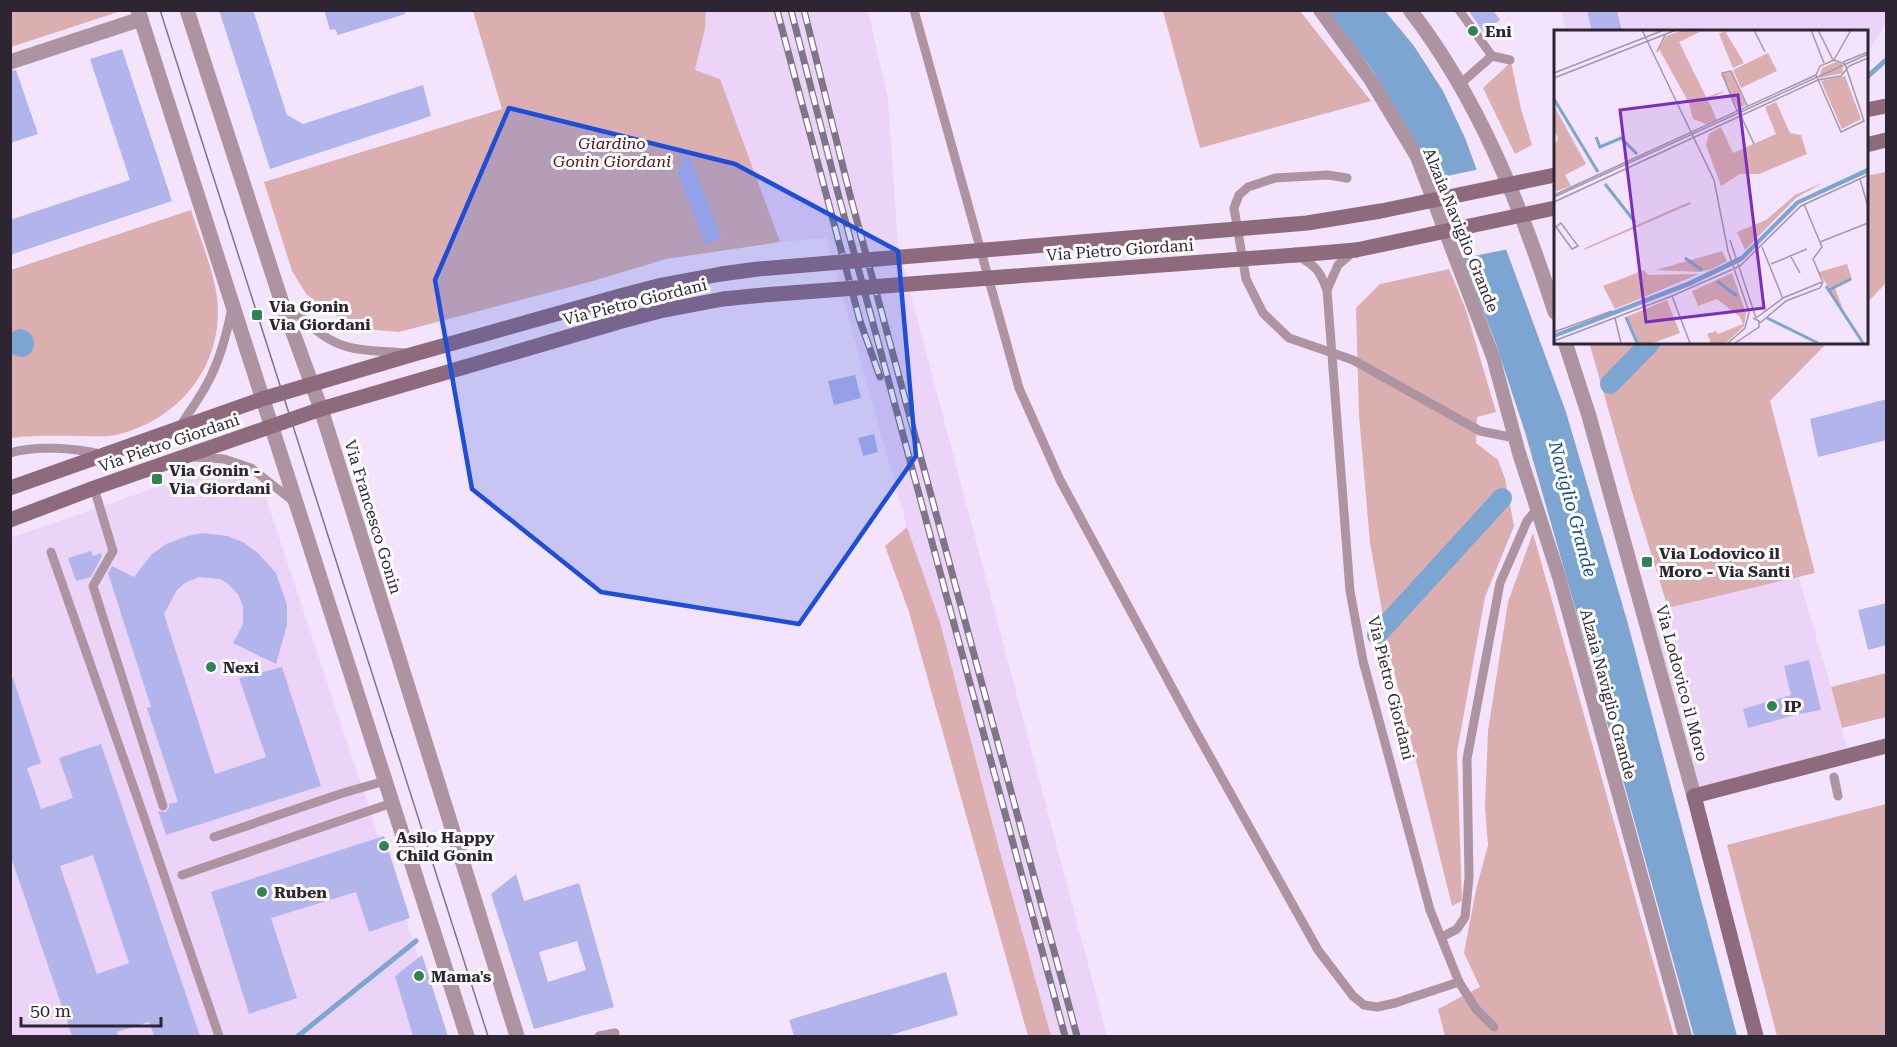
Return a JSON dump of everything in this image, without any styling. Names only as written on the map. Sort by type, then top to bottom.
[{"type":"main road","points":[[1867,111],[1887,106]]},
{"type":"main road","points":[[1867,145],[1887,140]]},
{"type":"main road","name":"Via Pietro Giordani","points":[[10,488],[262,399],[662,285],[758,268],[1307,223],[1381,211],[1554,175]]},
{"type":"main road","name":"Via Pietro Giordani","points":[[10,519],[321,410],[660,311],[723,299],[763,295],[1356,249],[1554,208]]},
{"type":"main road","points":[[1694,796],[1887,746]]},
{"type":"main road","name":"Via Lodovico il Moro","points":[[1694,796],[1756,1036]]},
{"type":"street","name":"Via Francesco Gonin","points":[[187,10],[281,300],[313,384],[517,1036]]},
{"type":"street","name":"Alzaia Naviglio Grande","points":[[1320,10],[1370,79],[1417,157],[1493,357],[1515,438],[1559,577],[1685,1036]]},
{"type":"street","points":[[1410,10],[1428,33],[1460,84],[1500,164],[1539,262],[1554,309]]},
{"type":"street","points":[[10,62],[140,15],[467,1036]]},
{"type":"street","name":"Via Lodovico il Moro","points":[[1566,344],[1589,416],[1694,796]]},
{"type":"lane","points":[[914,10],[1016,377],[1024,398],[1060,480],[1306,929],[1318,950],[1353,996],[1364,1005],[1377,1007],[1395,1003],[1459,982]]},
{"type":"lane","points":[[1459,10],[1492,56],[1510,60]]},
{"type":"lane","points":[[1460,84],[1492,56]]},
{"type":"lane","points":[[1347,178],[1328,175],[1275,178],[1248,186],[1239,195],[1234,208],[1246,279],[1263,314],[1289,338],[1353,360],[1480,431],[1515,438]]},
{"type":"lane","points":[[1327,290],[1338,265],[1356,249]]},
{"type":"lane","name":"Via Pietro Giordani","points":[[1296,255],[1314,266],[1321,274],[1327,290],[1346,545],[1354,619],[1363,661],[1430,910],[1459,982],[1476,1010],[1494,1027]]},
{"type":"lane","name":"Via Pietro Giordani","points":[[281,300],[334,342],[347,347],[414,354]]},
{"type":"lane","name":"Via Pietro Giordani","points":[[179,428],[207,385],[216,365],[227,332],[232,305]]},
{"type":"lane","name":"Via Pietro Giordani","points":[[10,453],[24,449],[82,450],[102,455]]},
{"type":"lane","points":[[186,456],[224,459],[251,468],[296,503]]},
{"type":"lane","points":[[94,488],[113,551],[93,586],[163,806]]},
{"type":"lane","points":[[1442,938],[1457,929],[1465,917],[1469,878],[1467,759],[1500,583],[1527,521],[1537,509]]},
{"type":"lane","points":[[51,552],[219,1036]]},
{"type":"lane","points":[[1834,777],[1838,796]]},
{"type":"lane","points":[[214,837],[385,781]]},
{"type":"lane","points":[[182,875],[392,802]]},
{"type":"lane","points":[[599,1036],[615,1033]]},
{"type":"highlighted area","points":[[509,108],[735,164],[898,251],[916,456],[799,624],[601,592],[472,489],[435,280]]},
{"type":"shaded area","points":[[1886,10],[1886,23],[1867,53],[1867,30],[1566,30],[1561,11]]},
{"type":"shaded area","points":[[706,11],[868,11],[888,99],[898,246],[1107,1036],[1051,1036],[940,622],[907,527],[826,238],[780,242],[720,80],[695,70],[705,29]]},
{"type":"shaded area","points":[[207,470],[236,476],[263,489],[445,1036],[11,1036],[10,538]]},
{"type":"shaded area","points":[[1798,575],[1848,753],[1699,792],[1650,613]]},
{"type":"green space","points":[[11,11],[121,11],[11,47]]},
{"type":"green space","name":"Giardino Gonin Giordani","points":[[473,11],[706,11],[705,29],[695,70],[720,79],[780,242],[666,259],[593,281],[399,332],[375,330],[344,321],[307,295],[292,271],[264,182],[502,109]]},
{"type":"green space","points":[[1163,11],[1300,11],[1371,101],[1200,148]]},
{"type":"green space","points":[[1511,62],[1521,109],[1532,145],[1515,154],[1483,88]]},
{"type":"green space","points":[[1886,172],[1886,283],[1867,303],[1867,176]]},
{"type":"green space","points":[[191,210],[212,273],[218,311],[216,334],[210,355],[189,391],[157,418],[116,435],[11,438],[11,270]]},
{"type":"green space","points":[[1449,269],[1466,310],[1496,412],[1477,417],[1476,443],[1498,460],[1505,479],[1514,526],[1485,597],[1457,752],[1462,901],[1452,906],[1390,655],[1370,543],[1359,415],[1356,308],[1380,284]]},
{"type":"green space","points":[[1590,344],[1826,344],[1770,401],[1815,573],[1668,608]]},
{"type":"green space","points":[[907,527],[940,622],[1051,1036],[1028,1036],[909,612],[885,546]]},
{"type":"green space","points":[[1533,533],[1674,1036],[1445,1036],[1438,1009],[1480,987],[1464,953],[1476,890],[1488,845],[1485,808],[1488,731],[1508,602]]},
{"type":"green space","points":[[1886,673],[1886,717],[1842,728],[1831,687]]},
{"type":"green space","points":[[1886,804],[1886,1036],[1777,1036],[1727,845]]},
{"type":"water","name":"Naviglio Grande","points":[[1328,11],[1385,11],[1414,46],[1443,91],[1465,138],[1566,412],[1628,624],[1737,1036],[1694,1036],[1525,432],[1495,341],[1418,146],[1373,71]]},
{"type":"water","points":[[18,329],[27,331],[34,342],[30,353],[19,357],[11,353],[11,333]]},
{"type":"pier","points":[[1480,169],[1509,249],[1459,259],[1428,180]]},
{"type":"building","points":[[219,10],[253,10],[287,115],[303,124],[423,85],[431,116],[270,169]]},
{"type":"building","points":[[324,10],[405,10],[405,14],[338,35],[335,29],[330,30]]},
{"type":"building","points":[[1468,10],[1493,10],[1500,20],[1484,33]]},
{"type":"building","points":[[1587,10],[1617,10],[1622,30],[1592,30]]},
{"type":"building","points":[[122,49],[172,201],[10,255],[10,220],[130,180],[90,59]]},
{"type":"building","points":[[16,70],[38,134],[10,143],[10,71]]},
{"type":"building","points":[[686,147],[722,238],[705,245],[678,173]]},
{"type":"building","points":[[855,375],[861,398],[834,405],[828,381]]},
{"type":"building","points":[[1887,399],[1887,440],[1818,457],[1810,419]]},
{"type":"building","points":[[874,434],[878,452],[863,456],[858,438]]},
{"type":"building","points":[[203,533],[227,536],[243,542],[258,553],[276,573],[287,605],[287,625],[276,664],[233,643],[243,624],[243,607],[238,594],[220,579],[199,577],[185,583],[177,590],[164,614],[215,774],[266,757],[239,678],[282,667],[321,786],[166,835],[158,811],[166,812],[169,804],[178,802],[147,708],[151,707],[108,573],[112,566],[134,577],[151,555],[166,544]]},
{"type":"building","points":[[91,551],[93,556],[101,553],[102,556],[91,577],[76,581],[68,558]]},
{"type":"building","points":[[1887,603],[1887,645],[1868,650],[1858,610]]},
{"type":"building","points":[[1809,660],[1821,710],[1748,728],[1743,709],[1791,695],[1784,666]]},
{"type":"building","points":[[10,678],[13,678],[41,763],[27,768],[41,809],[73,798],[59,758],[101,744],[200,1036],[154,1036],[149,1022],[117,1032],[118,1036],[72,1036],[10,854]],"holes":[[[93,855],[129,963],[97,974],[60,866]]]},
{"type":"building","points":[[384,836],[410,918],[369,932],[356,892],[271,918],[297,998],[249,1014],[211,892]]},
{"type":"building","points":[[516,874],[524,901],[579,883],[614,1007],[534,1029],[491,894]],"holes":[[[577,941],[586,970],[548,982],[539,952]]]},
{"type":"building","points":[[422,955],[448,1036],[413,1036],[395,976]]},
{"type":"building","points":[[946,972],[958,1015],[887,1036],[794,1036],[789,1020]]},
{"type":"waterway","points":[[1867,77],[1886,60]]},
{"type":"waterway","points":[[1610,384],[1649,344]]},
{"type":"waterway","points":[[1377,635],[1502,498]]},
{"type":"waterway","points":[[298,1036],[416,941]]},
{"type":"tram line","points":[[160,10],[488,1036]]},
{"type":"railway","points":[[777,10],[860,321],[880,377]]},
{"type":"railway","points":[[791,10],[839,197],[1065,1036]]},
{"type":"railway","points":[[804,10],[850,195],[1077,1036]]},
{"type":"place","name":"Eni","points":[[1473,31]]},
{"type":"place","name":"Via Gonin Via Giordani","points":[[257,315]]},
{"type":"place","name":"Via Gonin - Via Giordani","points":[[157,479]]},
{"type":"place","name":"Via Lodovico il Moro - Via Santi","points":[[1647,562]]},
{"type":"place","name":"Nexi","points":[[211,667]]},
{"type":"place","name":"IP","points":[[1772,706]]},
{"type":"place","name":"Asilo Happy Child Gonin","points":[[384,846]]},
{"type":"place","name":"Ruben","points":[[262,892]]},
{"type":"place","name":"Mama's","points":[[419,976]]}]
